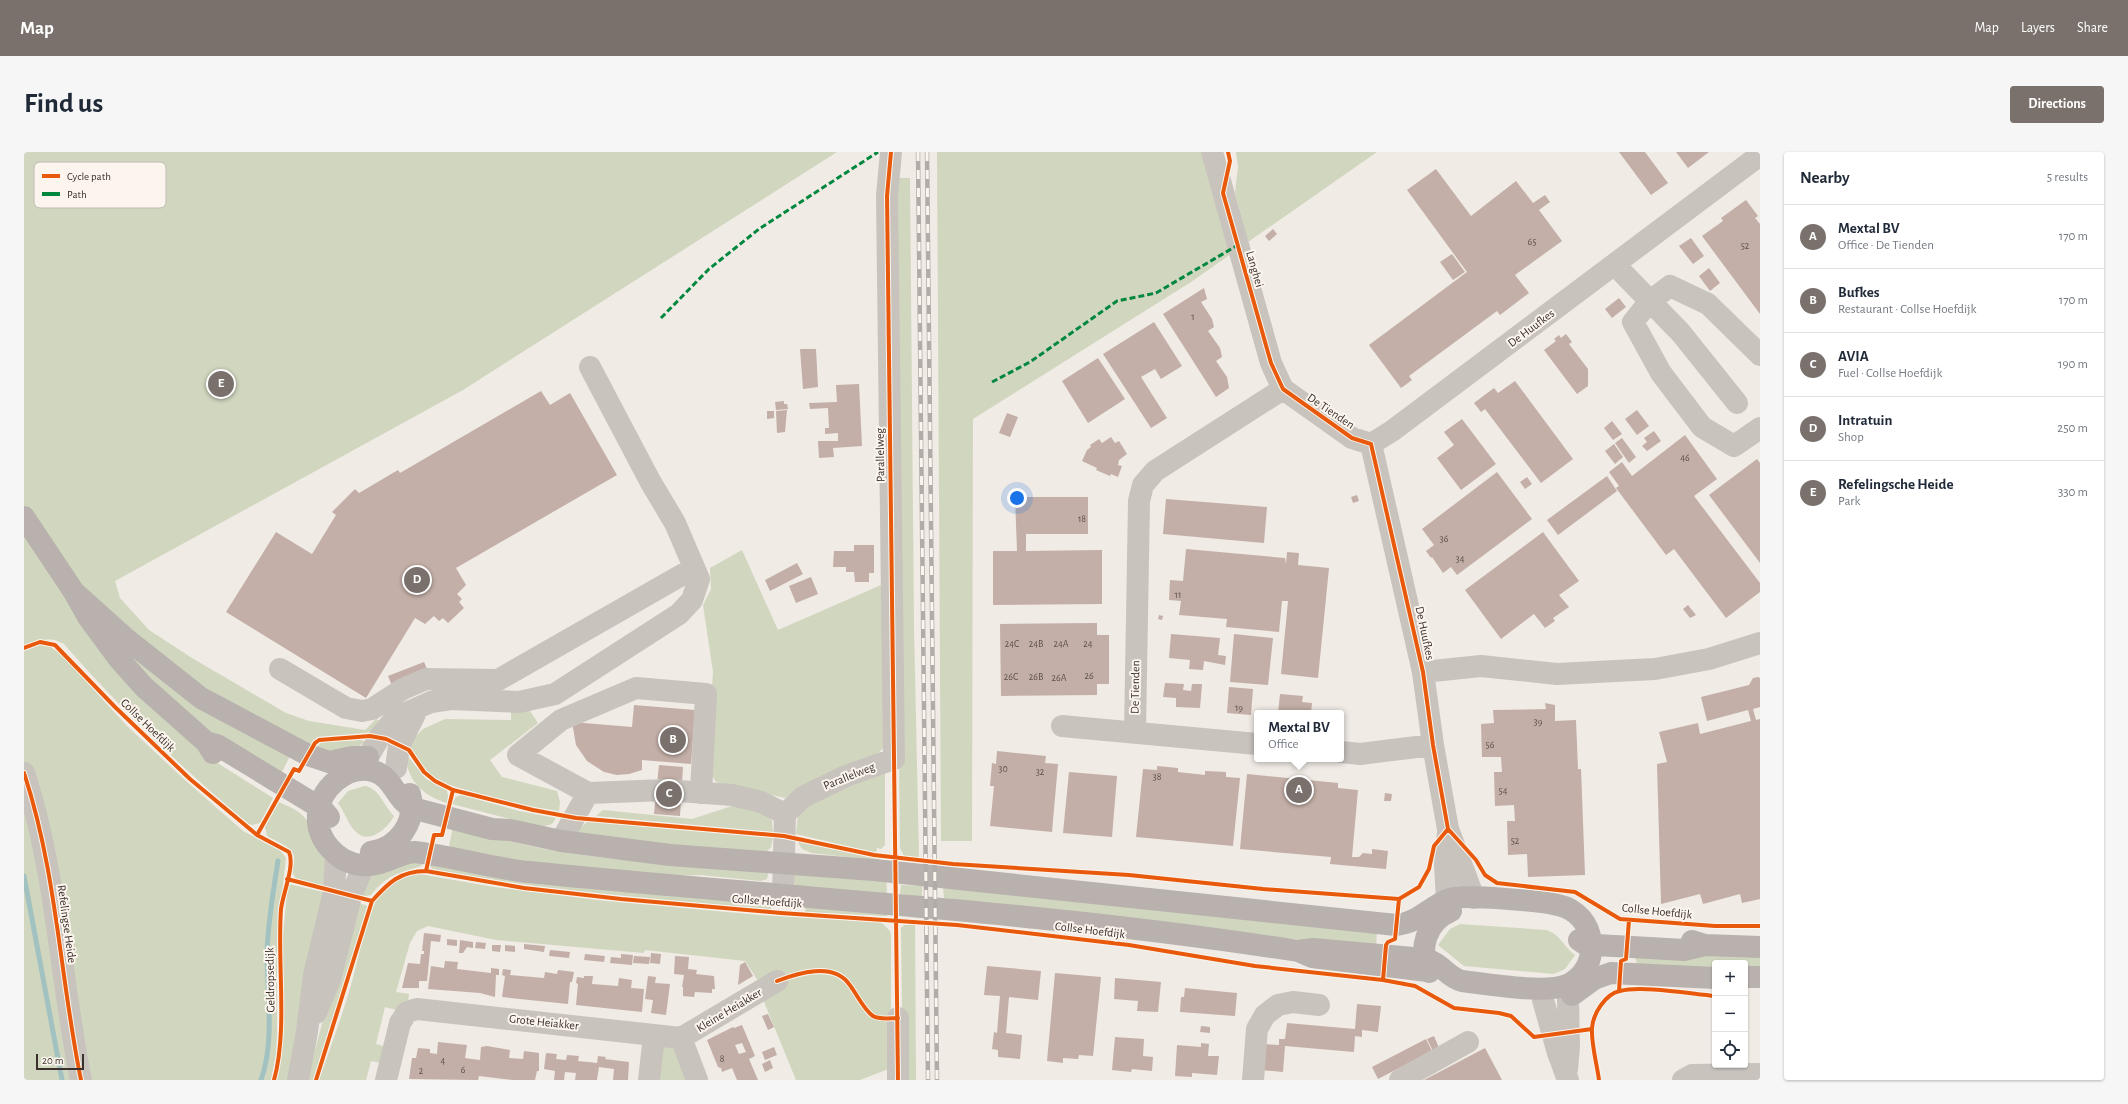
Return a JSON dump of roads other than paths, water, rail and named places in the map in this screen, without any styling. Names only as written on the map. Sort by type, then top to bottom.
[{"type":"main road","name":"Collse Hoefdijk","points":[[24,517],[74,592],[88,616],[119,659],[144,687],[206,742],[217,745],[318,813],[329,817],[340,841],[368,859],[380,863],[403,854],[414,852],[525,872],[954,910],[1191,934],[1298,951],[1313,949],[1426,965]]},
{"type":"main road","name":"Collse Hoefdijk","points":[[74,592],[124,637],[201,698],[308,755],[329,762],[357,762]]},
{"type":"main road","points":[[379,759],[396,768],[408,784],[411,802],[409,821],[401,836],[386,848],[368,859],[347,862],[336,855],[324,840],[320,831],[318,813],[327,790],[357,762],[379,759]]},
{"type":"main road","points":[[357,762],[384,776],[405,804],[411,802],[492,829],[510,830],[561,841],[670,855],[784,862],[961,878],[1396,925],[1408,924],[1426,914],[1447,906],[1466,909],[1546,915],[1564,922],[1581,942],[1591,939]]},
{"type":"main road","points":[[1568,991],[1584,970],[1592,953],[1591,939],[1576,913],[1560,905],[1457,897],[1447,906],[1427,934],[1424,948],[1426,965],[1431,977],[1448,990],[1543,1000],[1568,991],[1594,979],[1615,973],[1712,978]]},
{"type":"main road","name":"Collse Hoefdijk","points":[[1591,939],[1685,939],[1705,945],[1760,947]]},
{"type":"main road","points":[[1426,965],[1434,961],[1451,977],[1462,982],[1568,991]]},
{"type":"main road","points":[[1748,977],[1760,977]]},
{"type":"street","name":"Parallelweg","points":[[786,814],[803,797],[846,776],[894,758],[887,196],[890,152]]},
{"type":"street","name":"Langhei","points":[[1212,152],[1271,363],[1283,389]]},
{"type":"street","name":"De Huufkes","points":[[1474,898],[1448,828],[1433,745],[1424,672],[1371,444],[1392,431],[1760,155]]},
{"type":"street","points":[[1615,265],[1649,302],[1681,333],[1737,403]]},
{"type":"street","points":[[1760,355],[1708,304],[1670,286],[1649,302],[1633,322],[1661,373],[1702,427],[1734,446],[1760,428]]},
{"type":"street","points":[[357,762],[392,722],[406,713],[417,710],[431,702],[451,699],[519,702],[555,694],[679,614],[692,600],[699,579],[675,523],[650,481],[590,367]]},
{"type":"street","name":"De Tienden","points":[[1135,732],[1139,501],[1143,485],[1155,471],[1283,389],[1352,438],[1371,444]]},
{"type":"street","points":[[280,669],[346,708],[362,711],[372,709],[403,689],[426,679],[498,680],[694,568]]},
{"type":"street","name":"De Huufkes","points":[[1424,672],[1482,666],[1557,674],[1655,669],[1709,659],[1760,643]]},
{"type":"street","points":[[701,793],[706,694],[636,688],[561,720],[518,755],[588,793],[666,790],[701,793],[732,795],[761,802],[786,814],[783,896]]},
{"type":"street","points":[[396,768],[399,746],[417,710]]},
{"type":"street","name":"De Tienden","points":[[1062,726],[1254,744]]},
{"type":"street","points":[[1344,752],[1360,754],[1433,745]]},
{"type":"street","name":"Refelingse Heide","points":[[24,773],[34,805],[52,886],[81,1080]]},
{"type":"street","points":[[561,841],[588,793]]},
{"type":"street","name":"De Huufkes","points":[[1447,906],[1445,865],[1448,828]]},
{"type":"street","points":[[298,1080],[307,1032],[314,975],[334,892],[336,855]]},
{"type":"street","points":[[307,1032],[330,980],[351,896],[368,859]]},
{"type":"street","name":"Kleine Heiakker","points":[[681,1038],[777,981]]},
{"type":"street","points":[[1568,991],[1568,1078]]},
{"type":"street","points":[[1543,1000],[1556,1047],[1568,1078]]},
{"type":"street","points":[[1253,1080],[1257,1029],[1265,1015],[1278,1005],[1293,1002],[1319,1005]]},
{"type":"street","name":"Grote Heiakker","points":[[386,1080],[400,1023],[407,1012],[417,1009],[547,1022],[654,1036],[681,1038]]},
{"type":"street","points":[[898,1018],[898,1080]]},
{"type":"street","points":[[649,1080],[654,1036]]},
{"type":"street","points":[[681,1038],[698,1080]]},
{"type":"street","points":[[1400,1080],[1468,1042]]},
{"type":"street","points":[[1683,1080],[1692,1075],[1760,1074]]},
{"type":"waterway","points":[[261,1080],[268,1050],[269,1017],[267,952],[271,907],[278,861]]},
{"type":"waterway","points":[[24,876],[62,1080]]},
{"type":"railway","points":[[918,152],[928,1080]]},
{"type":"railway","points":[[927,152],[937,1080]]},
{"type":"place","name":"Refelingsche Heide","points":[[221,384]]},
{"type":"place","name":"Intratuin","points":[[417,580]]},
{"type":"place","name":"Bufkes","points":[[673,740]]},
{"type":"place","name":"Mextal BV","points":[[1299,790]]},
{"type":"place","name":"AVIA","points":[[669,794]]}]
